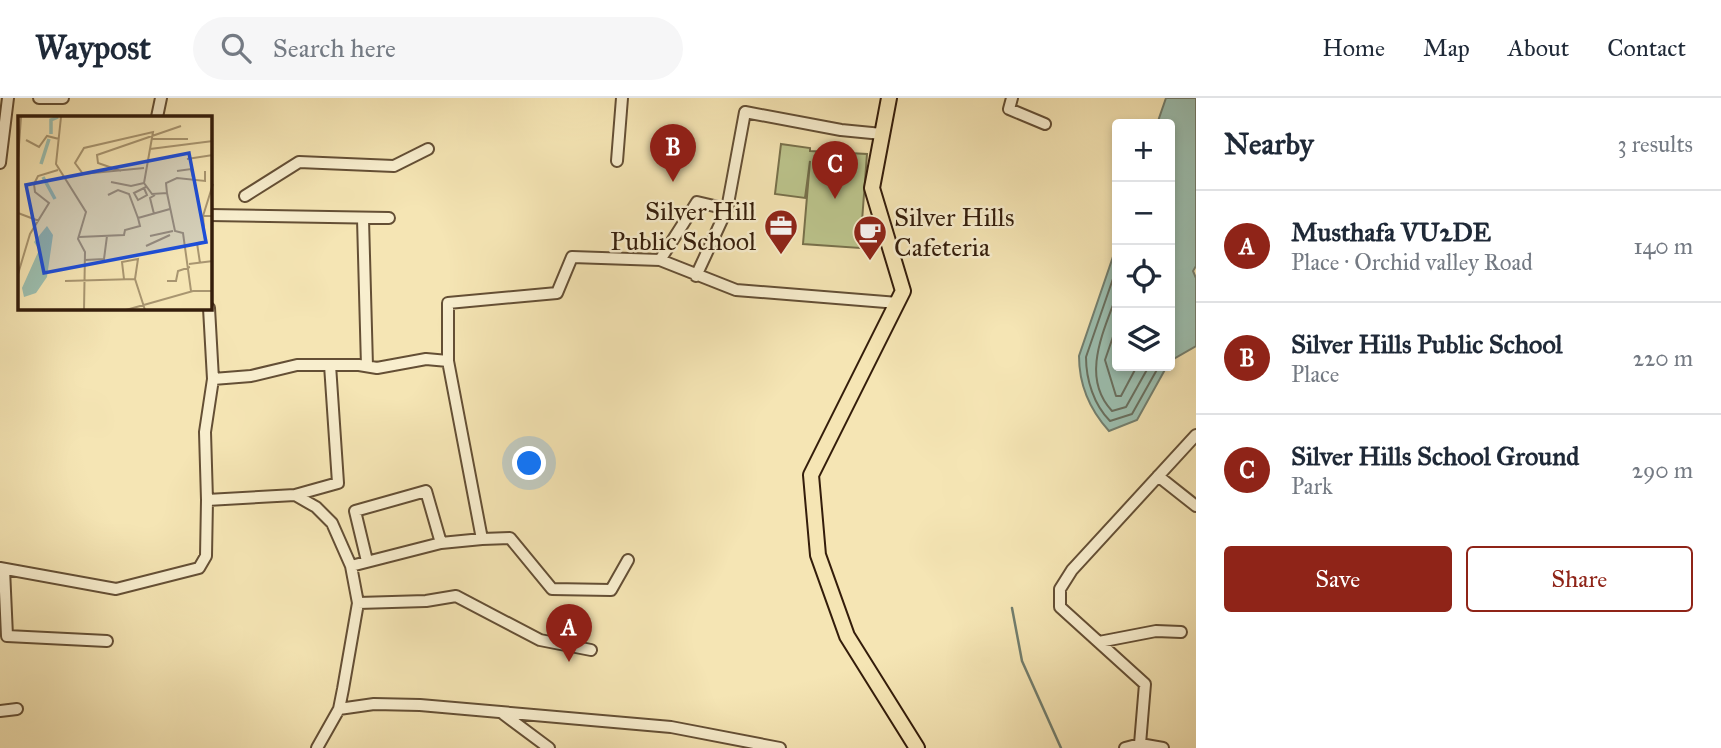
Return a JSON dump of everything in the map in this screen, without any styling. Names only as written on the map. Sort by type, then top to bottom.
[{"type":"main road","points":[[888,98],[872,188],[903,291],[811,475],[818,555],[847,636],[917,748]]},
{"type":"street","points":[[0,163],[8,98]]},
{"type":"street","points":[[39,98],[63,98]]},
{"type":"street","points":[[157,116],[161,98]]},
{"type":"street","points":[[617,161],[622,98]]},
{"type":"street","points":[[1012,98],[1009,109],[1045,124]]},
{"type":"street","points":[[696,276],[727,209],[745,112],[841,130],[882,134]]},
{"type":"street","points":[[245,196],[299,162],[394,166],[428,149]]},
{"type":"street","points":[[660,260],[697,202],[727,209]]},
{"type":"street","points":[[212,215],[389,218]]},
{"type":"street","points":[[363,219],[367,366]]},
{"type":"street","points":[[482,539],[448,361],[448,303],[557,293],[572,257],[660,260],[736,290],[898,303]]},
{"type":"street","points":[[107,641],[7,636],[2,568],[101,588],[127,587],[200,568],[206,556],[205,432],[213,379],[209,310]]},
{"type":"street","points":[[213,379],[251,376],[297,365],[377,368],[426,359],[448,361]]},
{"type":"street","points":[[207,500],[295,495],[338,484],[330,365]]},
{"type":"street","points":[[1140,744],[1145,684],[1060,607],[1060,589],[1072,569],[1196,435]]},
{"type":"street","points":[[1158,476],[1196,506]]},
{"type":"street","points":[[367,561],[355,511],[426,491],[441,543]]},
{"type":"street","points":[[295,495],[316,507],[332,523],[351,566],[358,603],[339,709],[317,748]]},
{"type":"street","points":[[351,566],[441,543],[510,538],[552,589],[611,590],[628,560]]},
{"type":"street","points":[[358,603],[426,601],[456,596],[540,640],[591,650]]},
{"type":"street","points":[[1099,642],[1156,631],[1181,632]]},
{"type":"street","points":[[339,709],[396,704],[671,727],[780,748]]},
{"type":"street","points":[[502,713],[549,748]]},
{"type":"street","points":[[1125,748],[1140,744],[1163,748]]},
{"type":"green space","points":[[781,144],[810,148],[810,151],[867,154],[860,248],[803,244],[810,161],[805,198],[775,194]]},
{"type":"water","points":[[1166,98],[1196,98],[1196,266],[1193,271],[1196,278],[1196,346],[1175,358],[1175,119],[1159,119]]},
{"type":"water","points":[[1112,260],[1112,371],[1164,371],[1137,420],[1109,431],[1087,396],[1081,377],[1079,356]]},
{"type":"waterway","points":[[1012,608],[1022,661],[1061,748]]},
{"type":"place","name":"Silver Hills Public School","points":[[673,182]]},
{"type":"place","name":"Silver Hills School Ground","points":[[835,199]]},
{"type":"place","name":"Silver Hill Public School","points":[[781,256]]},
{"type":"place","name":"Silver Hills Cafeteria","points":[[870,262]]},
{"type":"place","name":"Musthafa VU2DE","points":[[569,662]]}]
